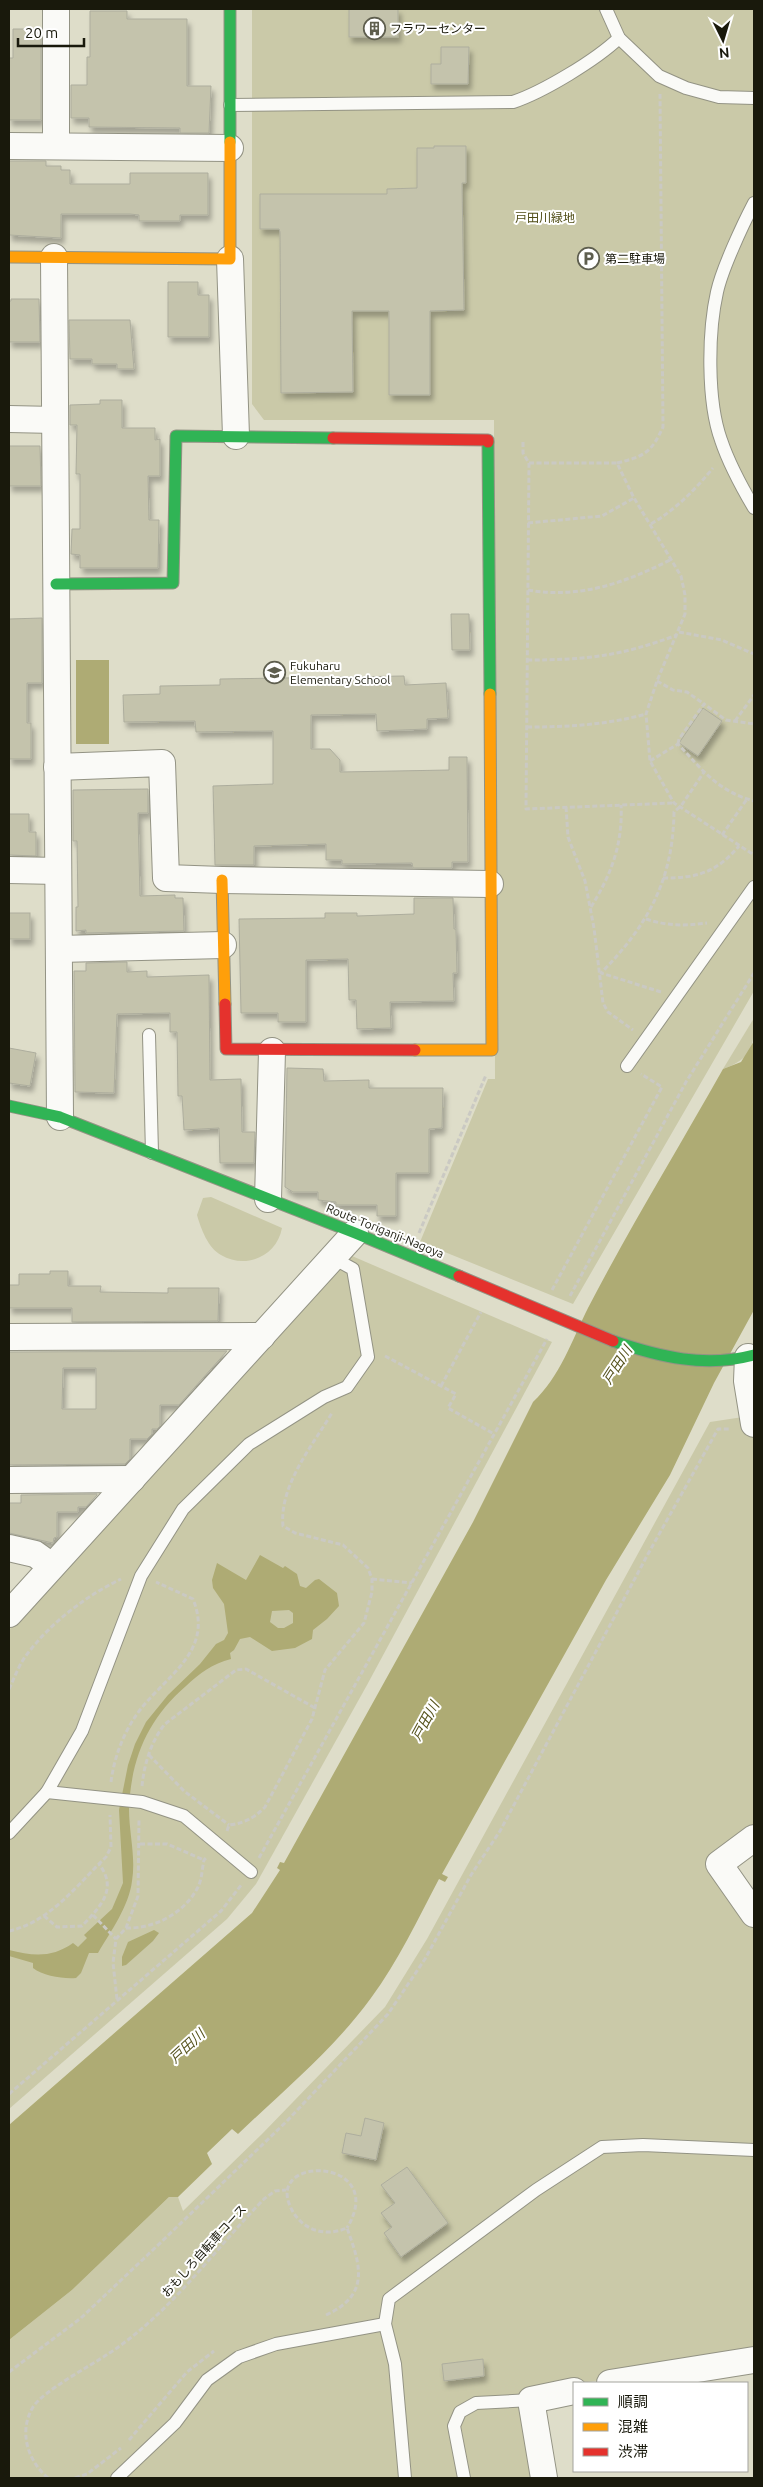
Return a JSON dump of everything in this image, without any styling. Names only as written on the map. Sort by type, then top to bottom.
[{"type":"street","points":[[56,9],[56,146]]},
{"type":"street","points":[[230,9],[230,259],[236,436]]},
{"type":"street","points":[[9,146],[230,148]]},
{"type":"street","points":[[9,257],[230,259]]},
{"type":"street","points":[[54,257],[60,1117]]},
{"type":"street","points":[[9,419],[55,420]]},
{"type":"street","points":[[56,584],[173,583],[176,436],[488,440],[492,1050],[272,1051],[226,1049],[222,880]]},
{"type":"street","points":[[57,767],[162,763],[166,878],[490,884]]},
{"type":"street","points":[[9,870],[58,871]]},
{"type":"street","points":[[59,949],[224,945]]},
{"type":"street","points":[[268,1199],[272,1051]]},
{"type":"street","name":"Route Toriganji-Nagoya","points":[[9,1106],[60,1117],[355,1233],[613,1341],[645,1352],[706,1362],[751,1356]]},
{"type":"street","points":[[9,1614],[355,1233]]},
{"type":"street","points":[[9,1337],[262,1336]]},
{"type":"street","points":[[745,1427],[747,1381],[751,1356]]},
{"type":"street","points":[[9,1480],[132,1479]]},
{"type":"street","points":[[9,1548],[35,1554],[52,1566]]},
{"type":"street","points":[[754,1838],[719,1864],[754,1914]]},
{"type":"street","points":[[616,2382],[754,2360]]},
{"type":"street","points":[[544,2478],[531,2400],[573,2391]]},
{"type":"lane","points":[[606,9],[619,38],[659,76],[686,88],[719,97],[754,98]]},
{"type":"lane","points":[[230,106],[514,102],[530,97],[604,52],[619,38]]},
{"type":"lane","points":[[754,203],[717,291],[711,356],[712,400],[721,440],[739,482],[754,508]]},
{"type":"lane","points":[[627,1066],[754,887]]},
{"type":"lane","points":[[149,1035],[152,1153]]},
{"type":"lane","points":[[9,1833],[47,1792],[82,1731],[141,1576],[183,1509],[249,1444],[324,1397],[347,1387],[368,1357],[353,1269],[332,1258]]},
{"type":"lane","points":[[47,1792],[138,1801],[184,1816],[251,1872]]},
{"type":"lane","points":[[405,2478],[395,2364],[385,2324],[389,2299],[536,2190],[602,2147],[643,2145],[754,2150]]},
{"type":"lane","points":[[117,2478],[175,2423],[207,2380],[239,2357],[276,2344],[385,2324]]},
{"type":"lane","points":[[464,2478],[454,2426],[460,2412],[476,2404],[531,2400]]},
{"type":"path","points":[[529,463],[617,463],[636,458],[654,447],[663,427],[659,76]]},
{"type":"path","points":[[523,442],[523,453],[529,463],[526,809],[674,803],[754,856]]},
{"type":"path","points":[[651,524],[671,512],[693,492],[726,452]]},
{"type":"path","points":[[617,463],[634,498],[681,576],[685,595],[685,614],[657,681],[646,714],[650,761],[674,803]]},
{"type":"path","points":[[528,523],[602,516],[634,498]]},
{"type":"path","points":[[528,590],[546,593],[569,593],[610,586],[637,577],[670,560]]},
{"type":"path","points":[[527,660],[576,660],[611,656],[645,647],[678,633],[722,640],[754,654]]},
{"type":"path","points":[[657,681],[673,690],[687,692],[726,720],[754,724]]},
{"type":"path","points":[[735,721],[754,695]]},
{"type":"path","points":[[650,761],[678,744],[679,739],[704,704]]},
{"type":"path","points":[[526,727],[613,723],[646,714]]},
{"type":"path","points":[[678,744],[704,772],[730,794],[754,802]]},
{"type":"path","points":[[601,973],[625,948],[646,919],[663,878],[670,854],[674,812],[681,806],[704,772]]},
{"type":"path","points":[[722,835],[747,799]]},
{"type":"path","points":[[590,908],[607,882],[618,848],[621,830],[621,805]]},
{"type":"path","points":[[566,808],[568,836],[585,881],[601,973],[603,1003],[608,1012],[622,1024],[647,1038]]},
{"type":"path","points":[[663,878],[687,878],[709,872],[725,862],[739,846]]},
{"type":"path","points":[[646,919],[660,924],[678,925],[704,923],[732,917]]},
{"type":"path","points":[[601,973],[670,995],[678,992]]},
{"type":"path","points":[[9,2094],[221,1911],[251,1872],[494,1434],[563,1319],[686,1082],[754,973]]},
{"type":"path","points":[[410,1256],[485,1078],[492,1050]]},
{"type":"path","points":[[541,1310],[662,1087],[627,1066]]},
{"type":"path","points":[[441,1386],[484,1306]]},
{"type":"path","points":[[366,1346],[456,1394],[448,1408],[494,1434]]},
{"type":"path","points":[[229,1825],[250,1820],[265,1806],[312,1719],[325,1670],[364,1623],[372,1592],[372,1579],[368,1568],[343,1545],[295,1534],[283,1526],[282,1514],[292,1480],[347,1387]]},
{"type":"path","points":[[9,2372],[81,2318],[149,2254],[286,2122],[388,2014],[425,1959],[471,1875],[500,1831],[648,1554],[718,1430],[745,1427]]},
{"type":"path","points":[[9,1689],[23,1659],[60,1620],[94,1592],[121,1579],[141,1576],[193,1599],[197,1609],[199,1626],[191,1652],[176,1672],[137,1714],[123,1738],[113,1770],[111,1847],[106,1857],[44,1916],[23,1928],[9,1931]]},
{"type":"path","points":[[372,1579],[412,1583]]},
{"type":"path","points":[[117,1999],[113,1963],[116,1939],[126,1928],[138,1896],[140,1844],[138,1801],[154,1739],[165,1724],[236,1670],[246,1669],[315,1708]]},
{"type":"path","points":[[150,1755],[184,1791],[229,1825]]},
{"type":"path","points":[[126,1928],[155,1924],[182,1908],[198,1886],[204,1860],[219,1845],[229,1825]]},
{"type":"path","points":[[140,1844],[167,1844],[204,1860]]},
{"type":"path","points":[[44,1916],[57,1927],[82,1926],[100,1908],[106,1893],[105,1873],[99,1864]]},
{"type":"path","points":[[93,1915],[116,1939]]},
{"type":"path","name":"おもしろ自転車コース","points":[[48,2478],[37,2468],[28,2453],[28,2422],[33,2408],[42,2396],[114,2350],[168,2304],[264,2199],[275,2191],[286,2190],[289,2182],[306,2172],[333,2171],[344,2177],[351,2186],[355,2198],[351,2220],[347,2228]]},
{"type":"path","points":[[286,2190],[291,2209],[304,2227],[326,2232],[338,2232],[347,2228],[360,2270],[358,2284],[353,2296],[343,2306],[327,2315],[317,2317]]},
{"type":"path","points":[[75,2478],[87,2474],[123,2446],[187,2372],[221,2347]]},
{"type":"green space","name":"戸田川緑地","points":[[252,9],[754,9],[754,991],[573,1304],[420,1242],[488,1079],[495,1079],[494,420],[264,420],[252,404]]},
{"type":"green space","points":[[754,1018],[752,1044],[746,1056],[723,1069]]},
{"type":"green space","points":[[211,1197],[282,1228],[274,1246],[259,1258],[250,1260],[240,1261],[231,1259],[216,1252],[206,1238],[197,1215],[203,1198]]},
{"type":"green space","points":[[352,1256],[552,1342],[367,1685],[256,1884],[227,1919],[9,2109],[9,1630]]},
{"type":"green space","points":[[743,1417],[754,1439],[754,1825],[706,1860],[754,1927],[754,2357],[588,2382],[573,2382],[573,2384],[521,2392],[533,2478],[9,2478],[9,2340],[72,2290],[169,2197],[178,2197],[183,2211],[262,2134],[385,2007],[427,1939],[710,1422]]},
{"type":"water","points":[[76,660],[109,660],[109,744],[76,744]]},
{"type":"water","name":"戸田川","points":[[754,1041],[754,1310],[714,1383],[670,1475],[606,1580],[442,1874],[448,1877],[445,1882],[439,1879],[399,1955],[381,1984],[357,2017],[325,2052],[238,2134],[232,2129],[207,2153],[212,2164],[178,2197],[169,2197],[72,2290],[9,2340],[9,2125],[252,1913],[280,1870],[277,1868],[280,1862],[284,1863],[473,1522],[533,1402],[558,1370],[588,1308],[654,1188],[723,1069],[741,1062]]},
{"type":"water","points":[[260,1555],[283,1568],[285,1566],[297,1574],[300,1586],[306,1588],[319,1579],[337,1593],[339,1606],[313,1630],[312,1639],[295,1648],[272,1651],[250,1637],[240,1639],[234,1650],[230,1653],[231,1659],[212,1666],[201,1673],[161,1712],[144,1741],[133,1773],[129,1818],[133,1872],[127,1900],[114,1927],[98,1953],[89,1953],[81,1973],[76,1978],[53,1976],[37,1971],[33,1968],[33,1963],[9,1956],[9,1950],[26,1954],[42,1954],[58,1951],[73,1943],[78,1947],[87,1938],[84,1935],[112,1909],[123,1883],[119,1810],[128,1765],[135,1744],[146,1722],[168,1695],[200,1664],[216,1644],[224,1640],[228,1633],[224,1604],[213,1588],[212,1580],[217,1563],[246,1580]],"holes":[[[289,1610],[293,1613],[293,1623],[284,1628],[278,1628],[270,1622],[272,1611]]]},
{"type":"water","points":[[154,1930],[159,1933],[153,1941],[126,1965],[122,1966],[122,1957],[128,1942]]},
{"type":"building","name":"フラワーセンター","points":[[349,9],[398,9],[398,37],[349,37]]},
{"type":"building","points":[[90,11],[127,11],[127,19],[187,19],[187,86],[211,86],[209,133],[180,133],[180,128],[89,127],[89,118],[71,118],[71,85],[87,85],[87,57],[90,57]]},
{"type":"building","points":[[13,29],[41,29],[41,120],[9,120],[9,58],[13,58]]},
{"type":"building","points":[[441,47],[469,47],[468,84],[431,84],[431,64],[441,64]]},
{"type":"building","points":[[434,146],[466,146],[466,183],[462,183],[464,310],[430,311],[430,395],[389,395],[389,311],[352,311],[353,392],[281,393],[280,232],[279,229],[260,229],[260,194],[387,194],[387,189],[417,188],[417,148],[434,148]]},
{"type":"building","points":[[9,161],[46,161],[46,166],[61,166],[61,170],[70,170],[70,184],[130,184],[130,173],[208,173],[208,215],[180,215],[180,221],[139,221],[139,215],[130,214],[61,214],[61,238],[9,235]]},
{"type":"building","points":[[168,282],[198,282],[198,295],[209,295],[209,337],[168,337]]},
{"type":"building","points":[[11,299],[39,299],[40,342],[9,342],[9,301]]},
{"type":"building","points":[[69,320],[130,320],[134,369],[117,369],[117,364],[92,364],[92,359],[70,359]]},
{"type":"building","points":[[100,400],[122,400],[122,428],[155,428],[155,440],[160,439],[160,476],[148,476],[149,520],[159,520],[158,568],[80,568],[80,555],[71,554],[72,529],[80,529],[80,474],[76,474],[77,425],[70,425],[70,405],[100,404]]},
{"type":"building","points":[[9,446],[40,446],[41,486],[9,486]]},
{"type":"building","points":[[451,614],[469,614],[470,650],[452,650]]},
{"type":"building","points":[[42,618],[42,683],[27,683],[27,723],[31,723],[31,759],[9,759],[9,619]]},
{"type":"building","points":[[404,676],[405,685],[446,683],[448,718],[427,719],[427,729],[377,731],[376,714],[311,715],[311,749],[330,749],[340,760],[340,772],[449,770],[449,757],[467,757],[468,862],[452,862],[452,868],[413,868],[412,863],[342,864],[342,860],[326,860],[326,844],[254,846],[254,865],[215,865],[213,786],[273,784],[273,731],[196,732],[195,721],[124,722],[123,695],[160,694],[160,686],[220,685],[220,679]]},
{"type":"building","points":[[703,708],[722,721],[698,756],[679,743]]},
{"type":"building","points":[[148,789],[148,813],[138,813],[140,896],[175,895],[175,898],[183,898],[184,931],[86,933],[86,930],[76,931],[76,907],[78,907],[77,841],[73,841],[73,790]]},
{"type":"building","points":[[9,814],[29,814],[29,832],[36,832],[36,856],[9,855]]},
{"type":"building","points":[[414,898],[453,898],[457,973],[453,973],[454,1001],[390,1002],[391,1028],[357,1029],[356,1000],[349,1000],[348,959],[306,960],[306,1022],[278,1022],[278,1013],[241,1013],[239,919],[325,918],[325,913],[357,913],[357,916],[414,914]]},
{"type":"building","points":[[9,913],[30,913],[30,939],[9,939]]},
{"type":"building","points":[[127,962],[127,972],[147,971],[147,977],[209,975],[210,1080],[241,1079],[242,1132],[255,1132],[254,1163],[220,1163],[219,1128],[184,1130],[182,1096],[178,1096],[177,1032],[170,1032],[170,1013],[117,1014],[114,1093],[75,1092],[74,971],[86,971],[86,963]]},
{"type":"building","points":[[9,1048],[36,1053],[30,1086],[9,1083]]},
{"type":"building","points":[[287,1068],[323,1069],[324,1081],[369,1080],[369,1088],[443,1088],[442,1128],[429,1129],[429,1173],[396,1173],[396,1216],[377,1216],[377,1205],[336,1205],[336,1202],[318,1200],[318,1192],[293,1192],[285,1187]]},
{"type":"building","points":[[50,1271],[68,1271],[68,1286],[101,1286],[100,1292],[168,1293],[168,1288],[219,1288],[218,1321],[72,1322],[72,1308],[9,1308],[9,1285],[19,1285],[19,1274],[50,1274]]},
{"type":"building","points":[[227,1351],[179,1405],[160,1405],[160,1426],[157,1429],[152,1429],[152,1434],[147,1439],[130,1439],[130,1459],[125,1464],[9,1465],[9,1352]],"holes":[[[63,1368],[96,1368],[96,1409],[62,1409]]]},
{"type":"building","points":[[97,1494],[86,1507],[78,1507],[78,1512],[57,1512],[57,1537],[54,1538],[53,1543],[9,1533],[9,1503],[21,1503],[21,1495]]},
{"type":"building","points":[[365,2118],[384,2123],[376,2160],[342,2153],[346,2133],[361,2136]]},
{"type":"building","points":[[407,2167],[448,2223],[401,2257],[384,2233],[392,2227],[381,2213],[395,2203],[381,2185]]},
{"type":"building","points":[[483,2359],[484,2376],[444,2381],[442,2364]]},
{"type":"traffic: fast","points":[[230,9],[230,142]]},
{"type":"traffic: fast","points":[[56,584],[173,583],[176,436],[333,438]]},
{"type":"traffic: fast","points":[[488,442],[490,694]]},
{"type":"traffic: fast","points":[[9,1106],[60,1117],[459,1276]]},
{"type":"traffic: fast","points":[[613,1341],[665,1356],[700,1361],[718,1361],[754,1355]]},
{"type":"traffic: slow","points":[[9,257],[230,259],[230,142]]},
{"type":"traffic: slow","points":[[415,1050],[492,1050],[490,694]]},
{"type":"traffic: slow","points":[[222,880],[225,1004]]},
{"type":"traffic: jam","points":[[333,438],[488,440],[488,442]]},
{"type":"traffic: jam","points":[[225,1004],[226,1049],[415,1050]]},
{"type":"traffic: jam","points":[[459,1276],[613,1341]]},
{"type":"place","name":"フラワーセンター","points":[[374,29]]},
{"type":"place","name":"第二駐車場","points":[[589,259]]},
{"type":"place","name":"Fukuharu Elementary School","points":[[274,673]]}]
